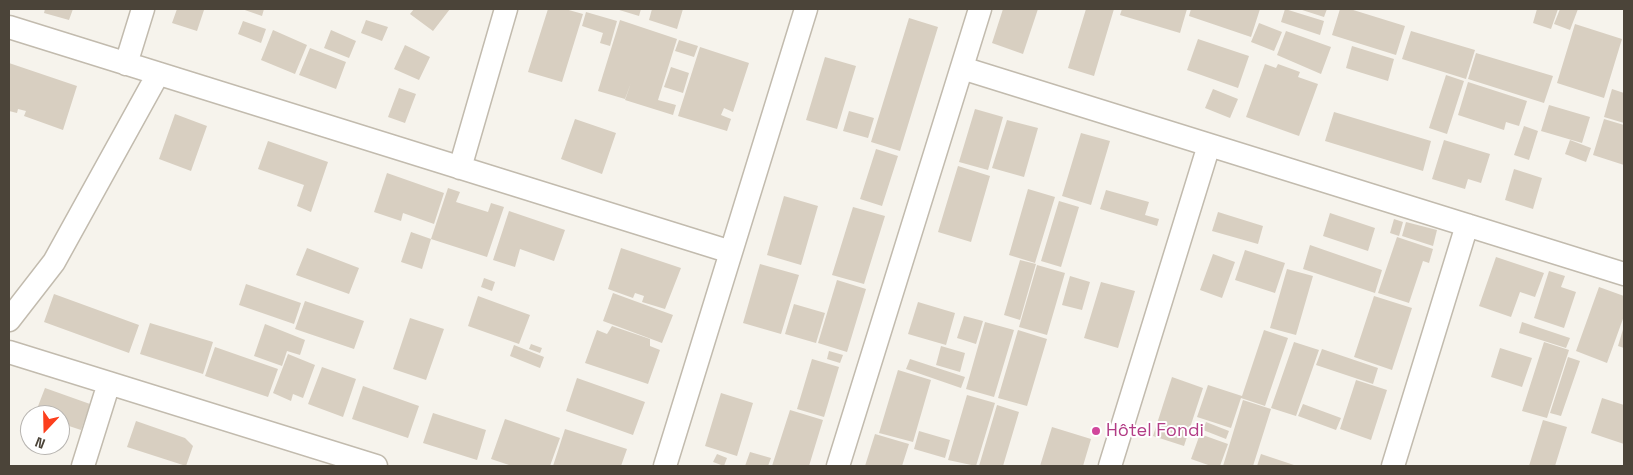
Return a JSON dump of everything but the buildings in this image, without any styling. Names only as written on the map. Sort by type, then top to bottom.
[{"type":"street","points":[[126,64],[143,9]]},
{"type":"street","points":[[460,168],[506,9]]},
{"type":"street","points":[[665,466],[806,9]]},
{"type":"street","points":[[838,466],[980,9]]},
{"type":"street","points":[[9,27],[731,252]]},
{"type":"street","points":[[962,68],[1624,274]]},
{"type":"street","points":[[9,320],[54,262],[158,74]]},
{"type":"street","points":[[1110,466],[1209,145]]},
{"type":"street","points":[[1393,466],[1467,225]]},
{"type":"street","points":[[9,352],[376,466]]},
{"type":"street","points":[[83,466],[108,383]]},
{"type":"place","name":"Hôtel Fondi","points":[[1096,431]]}]
